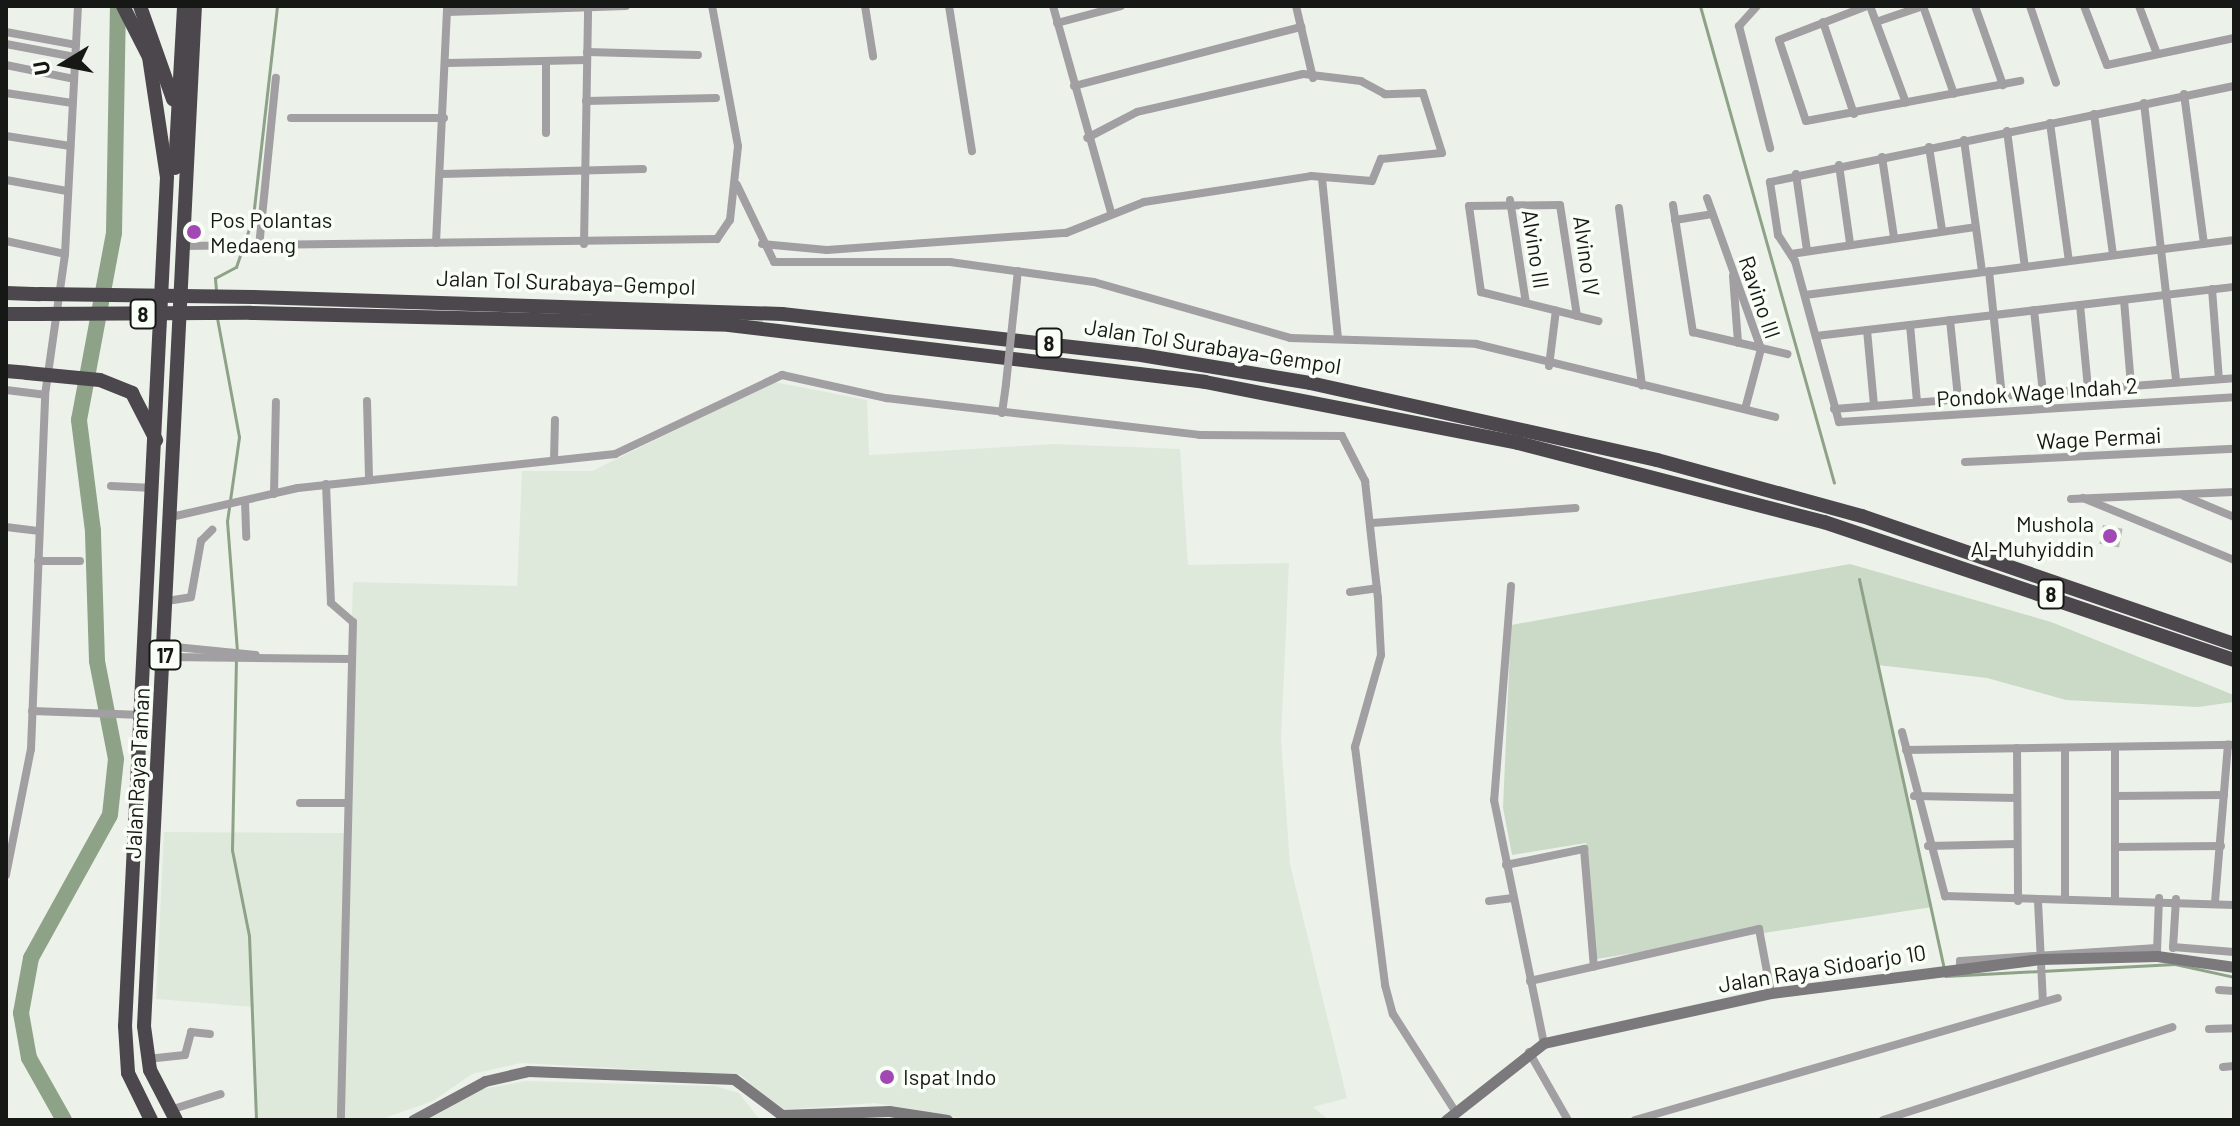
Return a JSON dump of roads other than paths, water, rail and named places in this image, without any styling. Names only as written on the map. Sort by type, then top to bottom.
[{"type":"highway","name":"17","points":[[123,6],[136,13],[178,120],[186,182]]},
{"type":"highway","points":[[167,223],[178,120],[184,6]]},
{"type":"highway","points":[[186,182],[195,6]]},
{"type":"highway","name":"17","points":[[159,68],[165,135],[167,223]]},
{"type":"highway","name":"Jalan Raya Taman","points":[[172,1115],[147,1059],[186,182]]},
{"type":"highway","name":"Jalan Raya Taman","points":[[151,1120],[128,1073],[125,1026],[138,714],[158,444],[167,223]]},
{"type":"highway","name":"Jalan Tol Surabaya–Gempol","points":[[6,293],[253,297],[782,314],[1120,352],[1310,383],[1643,456],[1862,516],[2234,644]]},
{"type":"highway","name":"Jalan Tol Surabaya–Gempol","points":[[6,314],[251,313],[729,325],[1205,382],[1518,443],[1824,522],[2234,660]]},
{"type":"highway","points":[[6,371],[100,380],[132,393],[158,444]]},
{"type":"street","points":[[6,875],[32,711],[45,395],[65,254],[78,6]]},
{"type":"street","points":[[436,243],[442,174],[447,9],[626,6]]},
{"type":"street","points":[[185,246],[712,241],[730,220],[737,185],[738,146],[712,6]]},
{"type":"street","points":[[865,6],[873,56]]},
{"type":"street","points":[[949,6],[972,151]]},
{"type":"street","points":[[1053,6],[1087,138],[1111,213]]},
{"type":"street","points":[[1057,23],[1121,6]]},
{"type":"street","points":[[1296,6],[1313,78]]},
{"type":"street","points":[[1757,6],[1739,26],[1770,148]]},
{"type":"street","points":[[1906,103],[1868,6],[1779,40],[1800,112],[1810,122],[2020,81]]},
{"type":"street","points":[[1876,22],[1923,6],[1954,94]]},
{"type":"street","points":[[1975,6],[2003,85]]},
{"type":"street","points":[[2030,6],[2056,83]]},
{"type":"street","points":[[2084,6],[2107,65],[2234,38]]},
{"type":"street","points":[[2143,7],[2157,54]]},
{"type":"street","points":[[584,244],[588,8]]},
{"type":"street","points":[[1823,22],[1854,114]]},
{"type":"street","points":[[1074,86],[1301,27]]},
{"type":"street","points":[[6,32],[76,45]]},
{"type":"street","points":[[6,44],[75,57]]},
{"type":"street","points":[[446,63],[546,61],[587,56],[698,55]]},
{"type":"street","points":[[546,61],[546,133]]},
{"type":"street","points":[[6,65],[74,79]]},
{"type":"street","points":[[762,244],[827,250],[1057,234],[1111,213],[1250,183],[1322,178],[1374,180],[1381,159],[1442,153],[1423,93],[1385,94],[1361,81],[1313,78],[1303,74],[1151,108],[1087,138]]},
{"type":"street","points":[[256,247],[276,78]]},
{"type":"street","points":[[2234,86],[1839,165],[1770,182],[1778,235],[1791,254],[1805,295],[1834,409],[2234,378]]},
{"type":"street","points":[[6,93],[72,103]]},
{"type":"street","points":[[2184,94],[2204,244]]},
{"type":"street","points":[[586,101],[716,98]]},
{"type":"street","points":[[2144,103],[2176,381]]},
{"type":"street","points":[[2094,114],[2113,255]]},
{"type":"street","points":[[291,118],[444,118]]},
{"type":"street","points":[[2050,123],[2069,261]]},
{"type":"street","points":[[2007,131],[2025,267]]},
{"type":"street","points":[[6,136],[70,146]]},
{"type":"street","points":[[1964,140],[1975,227],[1993,315],[2002,396]]},
{"type":"street","points":[[1929,147],[1942,230]]},
{"type":"street","points":[[1882,157],[1894,237]]},
{"type":"street","points":[[1839,165],[1850,243]]},
{"type":"street","points":[[442,174],[643,169]]},
{"type":"street","points":[[1796,174],[1807,250]]},
{"type":"street","points":[[1322,178],[1338,338]]},
{"type":"street","points":[[6,180],[67,191]]},
{"type":"street","points":[[737,185],[769,259],[785,264],[950,262],[1018,271],[1135,292],[1280,335],[1476,344],[1549,366],[1775,417]]},
{"type":"street","name":"Ravino III","points":[[1707,198],[1761,349],[1745,409]]},
{"type":"street","points":[[1510,200],[1468,209],[1484,294],[1598,321]]},
{"type":"street","name":"Alvino III","points":[[1510,200],[1526,303]]},
{"type":"street","name":"Alvino IV","points":[[1510,200],[1562,207],[1577,316]]},
{"type":"street","points":[[1673,205],[1692,329],[1787,354]]},
{"type":"street","points":[[1619,208],[1642,386]]},
{"type":"street","points":[[1675,220],[1711,214]]},
{"type":"street","points":[[1791,254],[1975,227]]},
{"type":"street","points":[[1805,295],[2234,240]]},
{"type":"street","points":[[6,241],[65,254]]},
{"type":"street","points":[[1732,270],[1738,343]]},
{"type":"street","points":[[1002,413],[1018,271]]},
{"type":"street","points":[[1816,336],[2234,287]]},
{"type":"street","points":[[2212,289],[2219,379]]},
{"type":"street","points":[[2124,300],[2131,385]]},
{"type":"street","points":[[2080,305],[2088,388]]},
{"type":"street","points":[[1549,366],[1556,310]]},
{"type":"street","points":[[2034,310],[2043,393]]},
{"type":"street","points":[[1950,320],[1958,398]]},
{"type":"street","points":[[1910,325],[1917,402]]},
{"type":"street","points":[[1867,330],[1874,405]]},
{"type":"street","points":[[171,517],[326,484],[625,451],[782,375],[1002,413],[1200,435],[1342,436],[1365,481],[1377,588],[1381,655],[1355,747],[1378,943],[1393,1014],[1450,1116]]},
{"type":"street","points":[[6,390],[45,395]]},
{"type":"street","name":"Pondok Wage Indah 2","points":[[1834,409],[1843,423],[2234,397]]},
{"type":"street","points":[[367,401],[369,480]]},
{"type":"street","points":[[274,494],[276,402]]},
{"type":"street","points":[[554,460],[555,420]]},
{"type":"street","name":"Wage Permai","points":[[1965,462],[2234,449]]},
{"type":"street","points":[[326,484],[331,603],[352,618],[345,803],[341,1120]]},
{"type":"street","points":[[111,486],[154,488]]},
{"type":"street","points":[[2071,499],[2234,492]]},
{"type":"street","points":[[2180,494],[2234,517]]},
{"type":"street","points":[[2083,498],[2234,560]]},
{"type":"street","points":[[241,502],[246,537]]},
{"type":"street","points":[[1372,523],[1575,508]]},
{"type":"street","points":[[6,527],[38,531]]},
{"type":"street","points":[[167,601],[191,597],[201,541],[212,530]]},
{"type":"street","points":[[38,561],[80,561]]},
{"type":"street","points":[[1511,586],[1494,800],[1544,1043]]},
{"type":"street","points":[[1350,592],[1377,588]]},
{"type":"street","points":[[165,652],[351,659]]},
{"type":"street","points":[[32,711],[138,714]]},
{"type":"street","points":[[1902,732],[1914,796],[1945,896],[2018,901],[2159,898],[2234,905]]},
{"type":"street","points":[[1906,750],[2231,745],[2215,902]]},
{"type":"street","points":[[2115,747],[2115,897]]},
{"type":"street","points":[[2017,748],[2018,901]]},
{"type":"street","points":[[2065,748],[2065,899]]},
{"type":"street","points":[[2115,796],[2224,795]]},
{"type":"street","points":[[1914,796],[2017,798]]},
{"type":"street","points":[[300,803],[345,803]]},
{"type":"street","points":[[1928,846],[2017,844]]},
{"type":"street","points":[[2115,847],[2221,846]]},
{"type":"street","points":[[1506,865],[1584,849],[1594,967]]},
{"type":"street","points":[[1489,901],[1513,898]]},
{"type":"street","points":[[2157,952],[2159,898]]},
{"type":"street","points":[[2176,899],[2173,952],[2234,952]]},
{"type":"street","points":[[2038,901],[2043,1002]]},
{"type":"street","points":[[1530,981],[1759,929],[1771,993]]},
{"type":"street","name":"Jalan Raya Sidoarjo 10","points":[[1450,1116],[1544,1043],[1771,993],[2041,959],[2157,952],[2173,952],[2234,967]]},
{"type":"street","points":[[2219,990],[2234,991]]},
{"type":"street","points":[[1635,1120],[2058,998]]},
{"type":"street","points":[[1883,1120],[2172,1027]]},
{"type":"street","points":[[2209,1029],[2234,1028]]},
{"type":"street","points":[[147,1059],[185,1055],[191,1032],[210,1034]]},
{"type":"street","points":[[1529,1052],[1568,1120]]},
{"type":"street","points":[[2223,1067],[2234,1066]]},
{"type":"street","points":[[413,1120],[485,1081],[528,1071],[734,1079],[782,1115],[889,1111],[947,1120]]},
{"type":"street","points":[[172,1115],[221,1094]]},
{"type":"waterway","points":[[64,1120],[29,1058],[21,1013],[31,958],[110,815],[116,759],[97,661],[93,531],[79,420],[114,233],[118,6]]},
{"type":"waterway","points":[[216,290],[215,278],[236,267],[253,217],[277,6]]},
{"type":"waterway","points":[[1700,6],[1834,482]]},
{"type":"waterway","points":[[217,318],[239,437],[227,521],[237,650]]},
{"type":"waterway","points":[[1859,579],[1944,969]]},
{"type":"waterway","points":[[236,658],[232,850],[249,936],[256,1120]]},
{"type":"waterway","points":[[1945,976],[2175,964],[2234,977]]},
{"type":"place","name":"Pos Polantas Medaeng","points":[[194,232]]},
{"type":"place","name":"Mushola Al-Muhyiddin","points":[[2110,536]]},
{"type":"place","name":"Ispat Indo","points":[[887,1077]]}]
